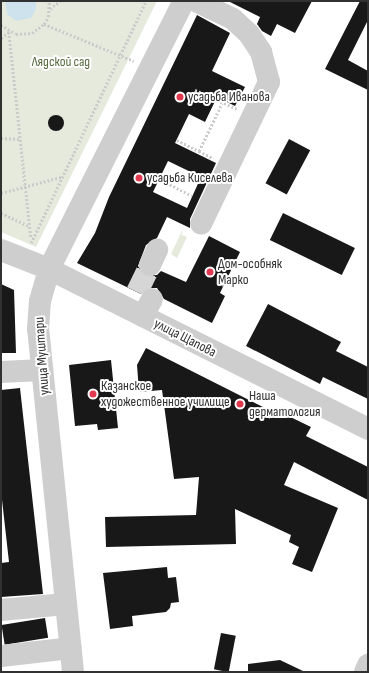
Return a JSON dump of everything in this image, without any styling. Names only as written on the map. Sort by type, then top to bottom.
[{"type":"street","name":"улица Муштари","points":[[73,672],[42,370],[38,316],[48,269],[184,1]]},
{"type":"street","points":[[196,1],[233,19],[249,34],[261,52],[269,82],[201,224]]},
{"type":"street","name":"улица Щапова","points":[[1,250],[140,304],[368,429]]},
{"type":"street","points":[[1,372],[42,370]]},
{"type":"street","points":[[1,610],[66,604]]},
{"type":"street","points":[[1,656],[71,648]]},
{"type":"street","points":[[365,672],[368,665]]},
{"type":"path","points":[[49,1],[50,10]]},
{"type":"path","points":[[1,26],[9,32],[16,34],[32,33],[44,24],[50,10],[60,1]]},
{"type":"path","points":[[31,239],[122,56],[146,1]]},
{"type":"path","points":[[44,24],[136,63]]},
{"type":"path","points":[[1,38],[9,32]]},
{"type":"path","points":[[9,32],[31,245]]},
{"type":"path","points":[[195,90],[234,109],[242,108]]},
{"type":"path","points":[[177,140],[199,151],[222,103]]},
{"type":"path","points":[[1,138],[20,139]]},
{"type":"path","points":[[1,192],[62,177]]},
{"type":"path","points":[[159,179],[192,196]]},
{"type":"path","points":[[1,214],[30,226]]},
{"type":"green space","name":"Лядской сад","points":[[1,1],[157,1],[36,247],[1,232]]},
{"type":"green space","points":[[183,229],[182,235],[187,237],[177,258],[171,254]]},
{"type":"water","points":[[5,1],[36,1],[36,9],[31,18],[16,21],[7,14]]},
{"type":"building","points":[[228,1],[312,1],[295,33],[277,24],[271,36],[262,31],[257,24],[260,17]]},
{"type":"building","points":[[360,1],[368,1],[368,20],[348,60],[368,71],[368,90],[325,69]]},
{"type":"building","points":[[197,15],[230,33],[212,71],[245,87],[235,106],[217,97],[205,122],[189,114],[175,143],[216,163],[190,219],[190,228],[167,217],[157,238],[146,245],[138,266],[145,276],[157,275],[161,271],[186,282],[209,236],[240,252],[220,293],[225,296],[212,323],[164,299],[157,288],[146,288],[141,294],[77,263],[95,233],[109,197]],"holes":[[[168,161],[201,177],[187,208],[153,192]]]},
{"type":"building","points":[[53,115],[59,115],[64,120],[62,129],[59,131],[53,131],[48,126],[48,120]]},
{"type":"building","points":[[289,139],[310,150],[287,194],[266,183]]},
{"type":"building","points":[[283,213],[355,248],[342,275],[270,240]]},
{"type":"building","points":[[1,284],[14,290],[16,353],[1,353]]},
{"type":"building","points":[[268,304],[341,342],[336,351],[368,367],[368,399],[323,377],[320,384],[246,346]]},
{"type":"building","points":[[146,348],[275,413],[276,410],[311,427],[306,436],[368,467],[368,500],[294,462],[284,485],[338,508],[312,572],[292,564],[299,547],[289,542],[291,535],[235,509],[236,544],[106,547],[105,517],[196,515],[199,477],[174,479],[162,390],[139,392],[137,365]]},
{"type":"building","name":"Казанское художественное училище","points":[[111,360],[118,428],[98,430],[97,424],[75,426],[69,365]]},
{"type":"building","points":[[20,388],[43,594],[1,597],[1,563],[9,562],[1,491],[1,390]]},
{"type":"building","points":[[167,567],[168,578],[176,577],[179,602],[171,603],[170,608],[166,612],[132,616],[133,626],[110,629],[103,573]]},
{"type":"building","points":[[45,618],[48,638],[5,645],[2,625]]},
{"type":"building","points":[[221,633],[236,636],[229,672],[214,669]]},
{"type":"building","points":[[280,660],[305,672],[248,672],[248,664]]},
{"type":"tunnel","points":[[137,292],[150,265]]},
{"type":"place","name":"усадьба Иванова","points":[[180,97]]},
{"type":"place","name":"усадьба Киселева","points":[[139,178]]},
{"type":"place","name":"Дом-особняк Марко","points":[[210,272]]},
{"type":"place","name":"Казанское художественное училище","points":[[93,394]]},
{"type":"place","name":"Наша дерматология","points":[[240,404]]}]
